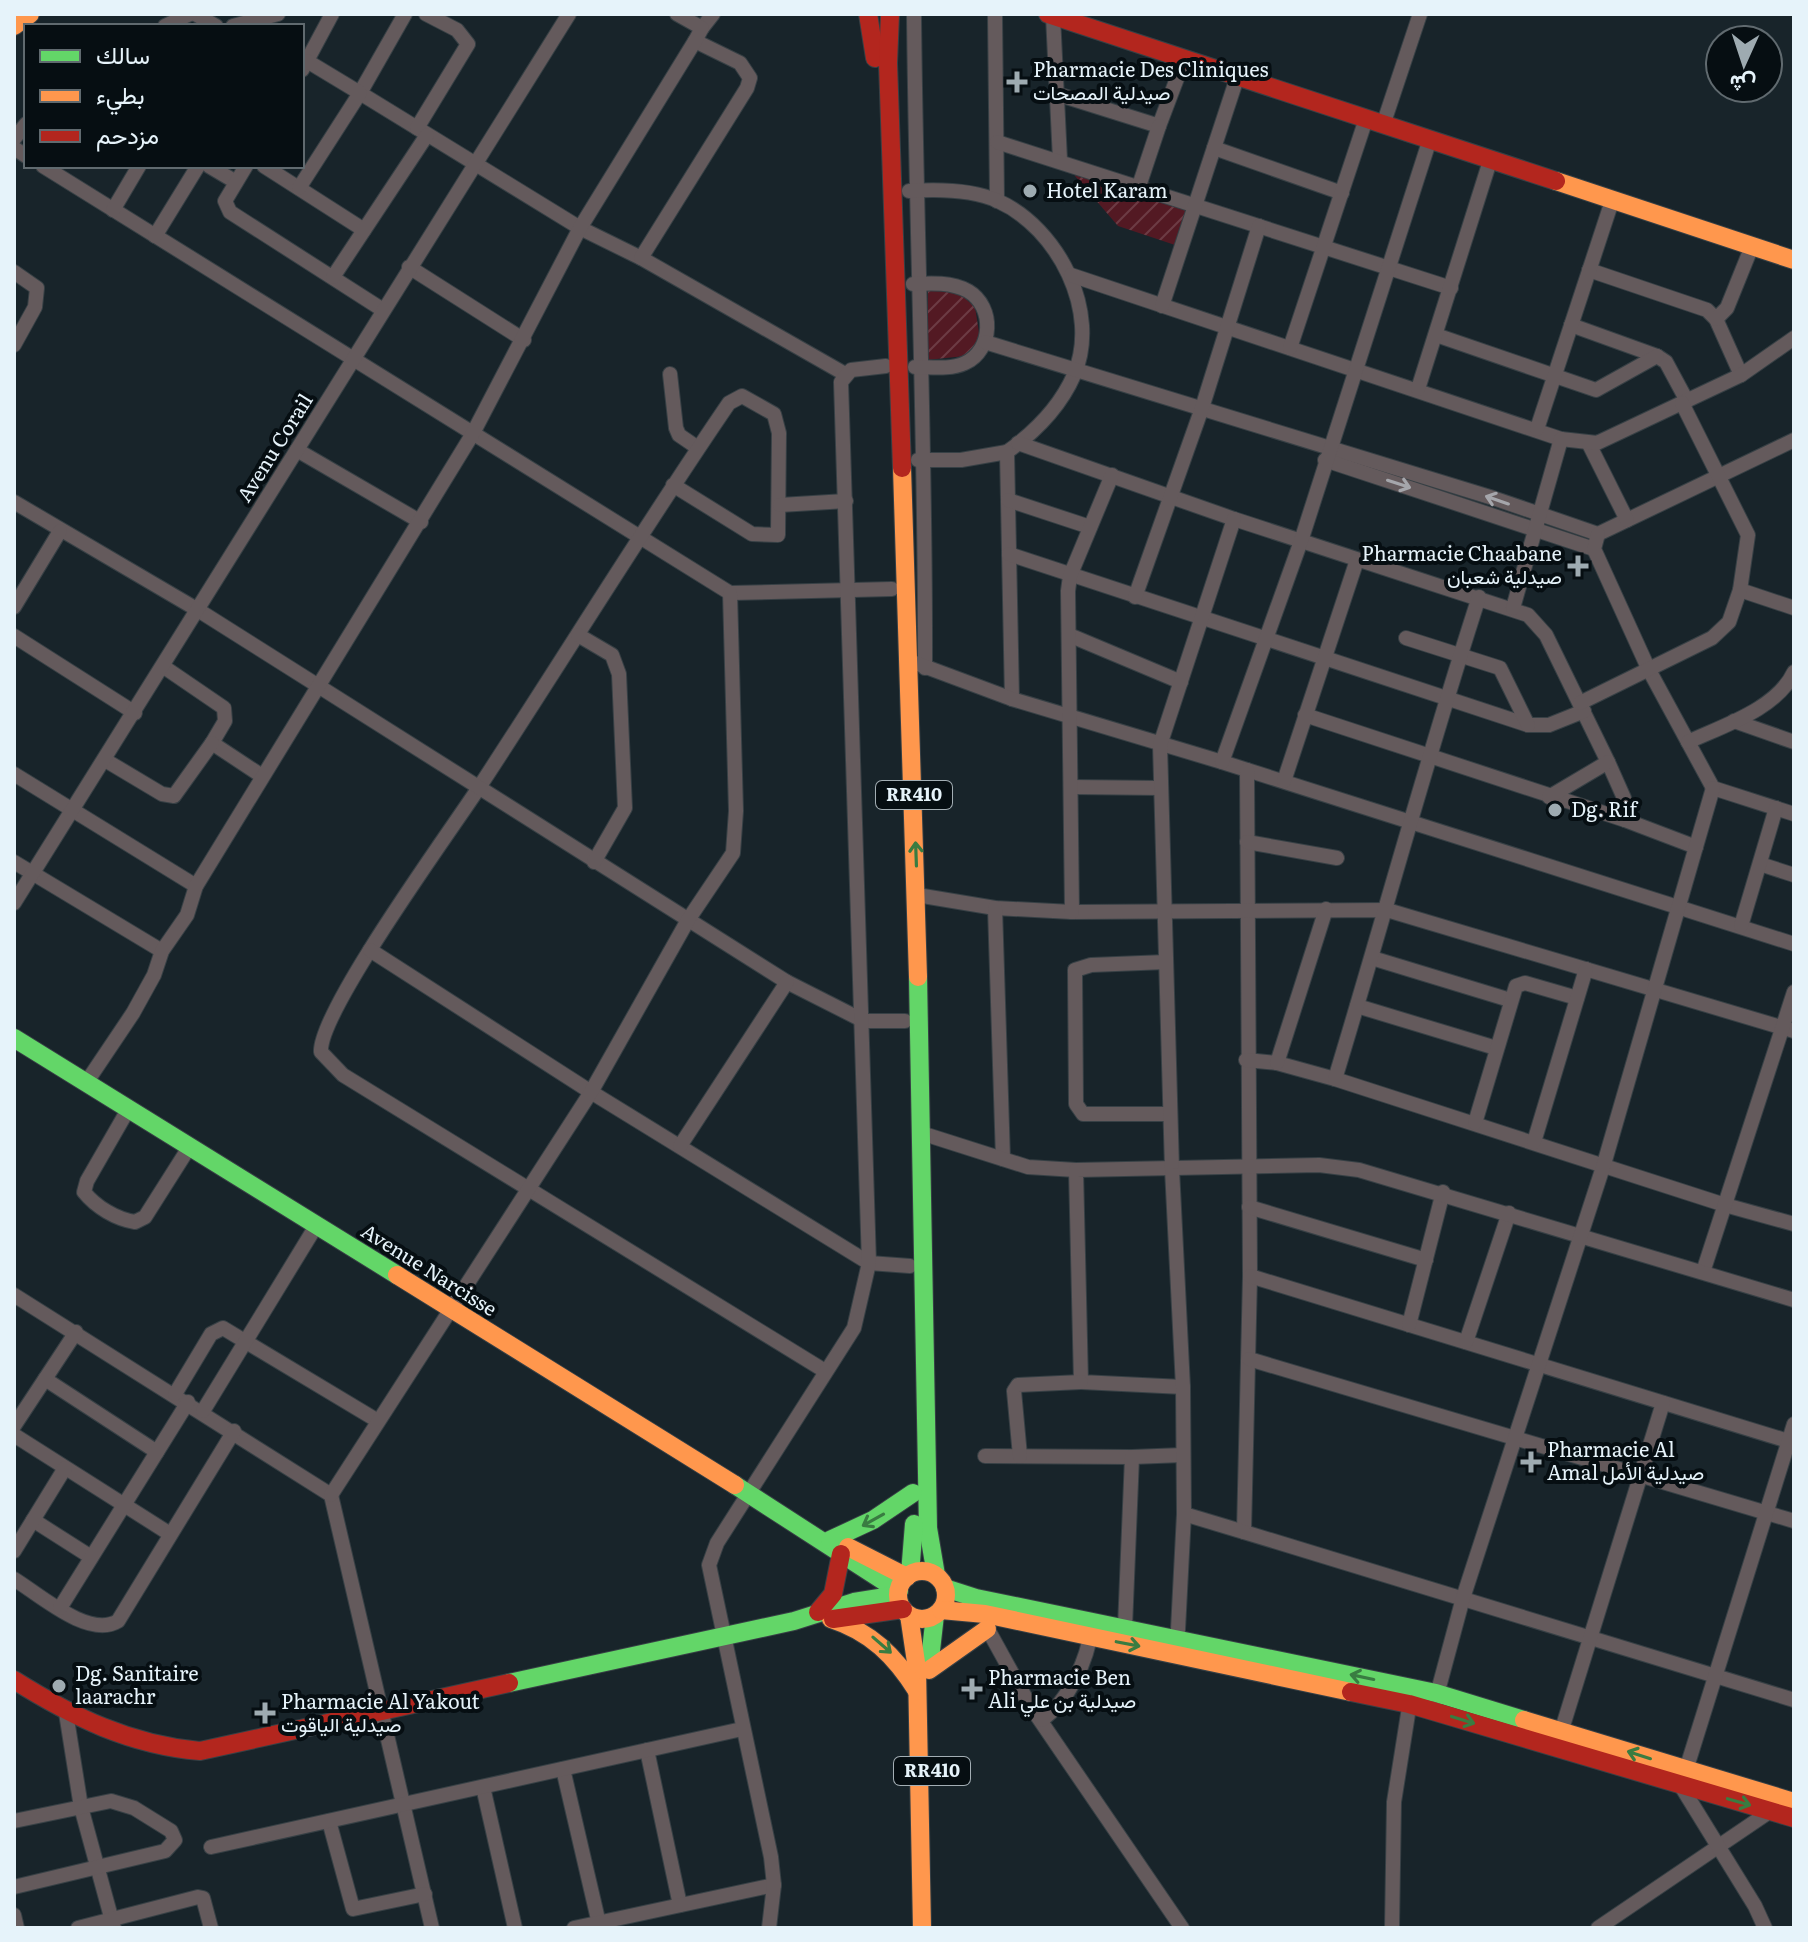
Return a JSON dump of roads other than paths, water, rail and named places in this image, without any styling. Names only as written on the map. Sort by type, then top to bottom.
[{"type":"main road","points":[[14,26],[30,14]]},
{"type":"main road","name":"RR410","points":[[868,14],[876,63],[892,367],[918,665],[917,895],[928,1540],[941,1582],[929,1670],[935,1928]]},
{"type":"main road","name":"RR410","points":[[890,14],[895,284],[892,589],[905,1021],[914,1539],[904,1594],[916,1655],[922,1928]]},
{"type":"main road","points":[[1051,15],[1794,260]]},
{"type":"main road","name":"Avenue Narcisse","points":[[14,1038],[747,1495],[831,1544],[904,1594]]},
{"type":"main road","points":[[823,1617],[833,1594],[831,1544],[913,1493]]},
{"type":"main road","points":[[14,1680],[66,1713],[140,1744],[200,1751],[380,1715],[721,1637],[823,1617],[854,1602],[904,1594],[923,1571],[976,1598],[1092,1629],[1562,1729],[1684,1778]]},
{"type":"main road","points":[[904,1594],[927,1619],[938,1612],[986,1621],[1092,1629],[1125,1627],[1178,1646]]},
{"type":"main road","points":[[823,1617],[855,1627],[877,1640],[896,1658],[917,1691]]},
{"type":"main road","points":[[929,1670],[986,1621]]},
{"type":"main road","points":[[1435,1702],[1684,1778],[1782,1804],[1794,1818]]},
{"type":"street","points":[[170,24],[192,14],[212,24]]},
{"type":"street","points":[[240,24],[278,14]]},
{"type":"street","points":[[332,14],[305,66],[360,93],[580,228],[641,258],[845,374]]},
{"type":"street","points":[[299,188],[360,93],[405,14]]},
{"type":"street","points":[[333,277],[422,132],[468,44],[457,30],[426,14]]},
{"type":"street","name":"Avenu Corail","points":[[14,903],[569,14]]},
{"type":"street","points":[[641,258],[750,78],[740,63],[698,35],[677,14]]},
{"type":"street","points":[[86,1083],[133,1013],[154,975],[162,951],[187,915],[196,886],[472,435],[580,228],[713,14]]},
{"type":"street","points":[[914,14],[916,190],[926,460],[918,665],[1012,699],[1284,781],[1794,944]]},
{"type":"street","points":[[995,14],[997,201]]},
{"type":"street","points":[[1290,348],[1342,193],[1420,14]]},
{"type":"street","points":[[1051,15],[1060,160]]},
{"type":"street","points":[[1139,186],[1184,60]]},
{"type":"street","points":[[1162,306],[1237,78]]},
{"type":"street","points":[[1057,94],[1159,126]]},
{"type":"street","points":[[997,142],[1451,288]]},
{"type":"street","points":[[1222,762],[1301,541],[1429,142]]},
{"type":"street","points":[[1214,148],[1342,193]]},
{"type":"street","points":[[1418,389],[1490,161]]},
{"type":"street","points":[[46,168],[730,593],[892,589]]},
{"type":"street","points":[[113,210],[138,168]]},
{"type":"street","points":[[155,236],[197,168]]},
{"type":"street","points":[[212,168],[236,182]]},
{"type":"street","points":[[245,168],[225,201],[230,212],[383,310]]},
{"type":"street","points":[[267,168],[364,230]]},
{"type":"street","points":[[892,192],[947,189],[997,201],[1030,220],[1051,244],[1071,275],[1079,302],[1075,372],[1047,416],[1012,448],[1008,500],[1012,699]]},
{"type":"street","points":[[1537,429],[1612,201]]},
{"type":"street","points":[[1135,597],[1202,408],[1259,226]]},
{"type":"street","points":[[1716,319],[1727,308],[1752,246]]},
{"type":"street","points":[[409,267],[524,340]]},
{"type":"street","points":[[1589,270],[1707,310],[1716,319],[1741,375]]},
{"type":"street","points":[[14,272],[37,288],[39,297],[14,345]]},
{"type":"street","points":[[1071,275],[1227,324],[1561,439],[1589,444],[1741,375],[1794,338]]},
{"type":"street","points":[[769,1928],[774,1885],[763,1817],[721,1637],[709,1565],[717,1543],[854,1328],[869,1263],[864,1021],[841,382],[845,374],[859,367],[951,367],[965,363],[985,342],[988,330],[982,304],[972,293],[949,284],[895,284]]},
{"type":"street","points":[[1009,554],[1528,725],[1549,725],[1725,629],[1740,590],[1748,535],[1666,362],[1571,325]]},
{"type":"street","points":[[1436,335],[1596,390],[1657,356]]},
{"type":"street","points":[[985,342],[1075,372],[1202,408],[1327,453],[1596,541]]},
{"type":"street","points":[[670,374],[676,428],[679,435],[698,448]]},
{"type":"street","points":[[673,485],[752,534],[763,537],[778,535],[779,433],[774,414],[751,398],[735,397],[698,448],[639,534],[578,635],[370,950],[322,1033],[321,1052],[324,1059],[343,1075],[825,1371]]},
{"type":"street","points":[[1513,608],[1561,439]]},
{"type":"street","points":[[1596,541],[1627,520],[1794,441]]},
{"type":"street","points":[[1589,444],[1627,520]]},
{"type":"street","points":[[902,461],[961,460],[1012,448],[1112,475],[1234,519],[1528,615],[1546,635],[1582,707],[1624,798],[1625,820]]},
{"type":"street","points":[[297,450],[421,522]]},
{"type":"street","points":[[1072,912],[1070,576],[1112,475]]},
{"type":"street","points":[[1008,500],[1090,527]]},
{"type":"street","points":[[780,505],[846,501]]},
{"type":"street","points":[[14,502],[198,610],[787,982],[864,1021],[905,1021]]},
{"type":"street","points":[[1178,1646],[1184,1514],[1183,1387],[1170,1114],[1160,745],[1234,519]]},
{"type":"street","points":[[14,607],[60,531]]},
{"type":"street","points":[[1596,541],[1649,670],[1713,788],[1794,814]]},
{"type":"street","points":[[1284,781],[1357,560]]},
{"type":"street","points":[[1740,590],[1794,608]]},
{"type":"street","points":[[331,1495],[591,1092],[688,920],[733,853],[736,841],[730,593]]},
{"type":"street","points":[[1335,1079],[1387,910],[1427,756],[1479,597]]},
{"type":"street","points":[[578,635],[612,655],[619,674],[625,808],[594,862]]},
{"type":"street","points":[[1069,635],[1181,682]]},
{"type":"street","points":[[14,636],[135,713]]},
{"type":"street","points":[[1406,638],[1500,668],[1528,725]]},
{"type":"street","points":[[105,760],[162,794],[174,796],[212,743],[225,721],[224,708],[164,667]]},
{"type":"street","points":[[1688,742],[1734,721],[1785,687],[1794,675]]},
{"type":"street","points":[[1305,715],[1625,820],[1696,847]]},
{"type":"street","points":[[1734,721],[1794,742]]},
{"type":"street","points":[[212,743],[262,776]]},
{"type":"street","points":[[1549,797],[1608,762]]},
{"type":"street","points":[[1244,1532],[1250,1276],[1246,1060],[1247,770]]},
{"type":"street","points":[[14,774],[196,886]]},
{"type":"street","points":[[1071,787],[1161,788]]},
{"type":"street","points":[[1435,1702],[1463,1598],[1604,1164],[1713,788]]},
{"type":"street","points":[[1741,926],[1776,808]]},
{"type":"street","points":[[1247,842],[1337,858]]},
{"type":"street","points":[[14,862],[162,951]]},
{"type":"street","points":[[1760,864],[1794,875]]},
{"type":"street","points":[[917,895],[995,908],[1072,912],[1387,910],[1789,1030]]},
{"type":"street","points":[[995,908],[1003,1159]]},
{"type":"street","points":[[1277,1063],[1326,909]]},
{"type":"street","points":[[370,950],[591,1092],[869,1263],[910,1266]]},
{"type":"street","points":[[1372,958],[1510,1000]]},
{"type":"street","points":[[1166,962],[1091,965],[1075,970],[1076,1104],[1083,1114],[1170,1114]]},
{"type":"street","points":[[1534,1142],[1586,969]]},
{"type":"street","points":[[680,1146],[787,982]]},
{"type":"street","points":[[1475,1123],[1510,1000],[1520,983],[1577,998]]},
{"type":"street","points":[[1703,1272],[1789,1030],[1794,992]]},
{"type":"street","points":[[1357,1006],[1496,1048]]},
{"type":"street","points":[[1246,1060],[1277,1063],[1335,1079],[1725,1205],[1794,1224]]},
{"type":"street","points":[[129,1108],[87,1181],[84,1192],[91,1202],[124,1220],[135,1222],[145,1217],[190,1146]]},
{"type":"street","points":[[921,1133],[1045,1170],[1336,1166],[1443,1192],[1794,1300]]},
{"type":"street","points":[[1076,1170],[1081,1382]]},
{"type":"street","points":[[1409,1325],[1443,1192]]},
{"type":"street","points":[[1249,1207],[1426,1260]]},
{"type":"street","points":[[1466,1342],[1509,1213]]},
{"type":"street","points":[[203,1411],[316,1226]]},
{"type":"street","points":[[1250,1276],[1788,1441]]},
{"type":"street","points":[[14,1295],[203,1411],[331,1495],[432,1928]]},
{"type":"street","points":[[60,1608],[157,1452],[218,1327],[227,1328],[378,1421]]},
{"type":"street","points":[[14,1426],[76,1332]]},
{"type":"street","points":[[1249,1359],[1794,1521]]},
{"type":"street","points":[[45,1379],[157,1452]]},
{"type":"street","points":[[1020,1456],[1014,1391],[1018,1385],[1081,1382],[1183,1387]]},
{"type":"street","points":[[1562,1729],[1663,1403]]},
{"type":"street","points":[[1765,1928],[1755,1906],[1717,1849],[1684,1778],[1794,1424]]},
{"type":"street","points":[[14,1579],[96,1627],[118,1621],[234,1431]]},
{"type":"street","points":[[14,1435],[170,1534]]},
{"type":"street","points":[[985,1456],[1183,1455]]},
{"type":"street","points":[[1125,1627],[1132,1457]]},
{"type":"street","points":[[14,1551],[65,1468]]},
{"type":"street","points":[[1184,1514],[1717,1678],[1793,1695]]},
{"type":"street","points":[[33,1520],[91,1557]]},
{"type":"street","points":[[986,1621],[1029,1704],[1182,1928]]},
{"type":"street","points":[[1042,1720],[1060,1703],[1072,1684],[1092,1629]]},
{"type":"street","points":[[1392,1928],[1394,1802],[1411,1696]]},
{"type":"street","points":[[66,1713],[81,1807],[113,1924]]},
{"type":"street","points":[[211,1847],[742,1729]]},
{"type":"street","points":[[647,1750],[680,1905]]},
{"type":"street","points":[[563,1769],[600,1925]]},
{"type":"street","points":[[483,1787],[515,1928]]},
{"type":"street","points":[[14,1821],[121,1802],[171,1831],[175,1837],[173,1844],[165,1851],[14,1887]]},
{"type":"street","points":[[1598,1928],[1782,1804]]},
{"type":"street","points":[[329,1821],[353,1909],[425,1894]]},
{"type":"street","points":[[574,1928],[600,1925],[774,1885]]},
{"type":"street","points":[[78,1928],[113,1924],[201,1897],[211,1928]]},
{"type":"street","points":[[14,1915],[17,1928]]},
{"type":"place","name":"Pharmacie Des Cliniques صيدلية المصحات","points":[[1017,82]]},
{"type":"place","name":"Hotel Karam","points":[[1030,191]]},
{"type":"place","name":"Pharmacie Chaabane صيدلية شعبان","points":[[1578,566]]},
{"type":"place","name":"Dg. Rif","points":[[1555,810]]},
{"type":"place","name":"Pharmacie Al Amal صيدلية الأمل","points":[[1531,1462]]},
{"type":"place","name":"Dg. Sanitaire laarachr","points":[[59,1686]]},
{"type":"place","name":"Pharmacie Ben Ali صيدلية بن علي","points":[[972,1689]]},
{"type":"place","name":"Pharmacie Al Yakout صيدلية الياقوت","points":[[265,1713]]}]
